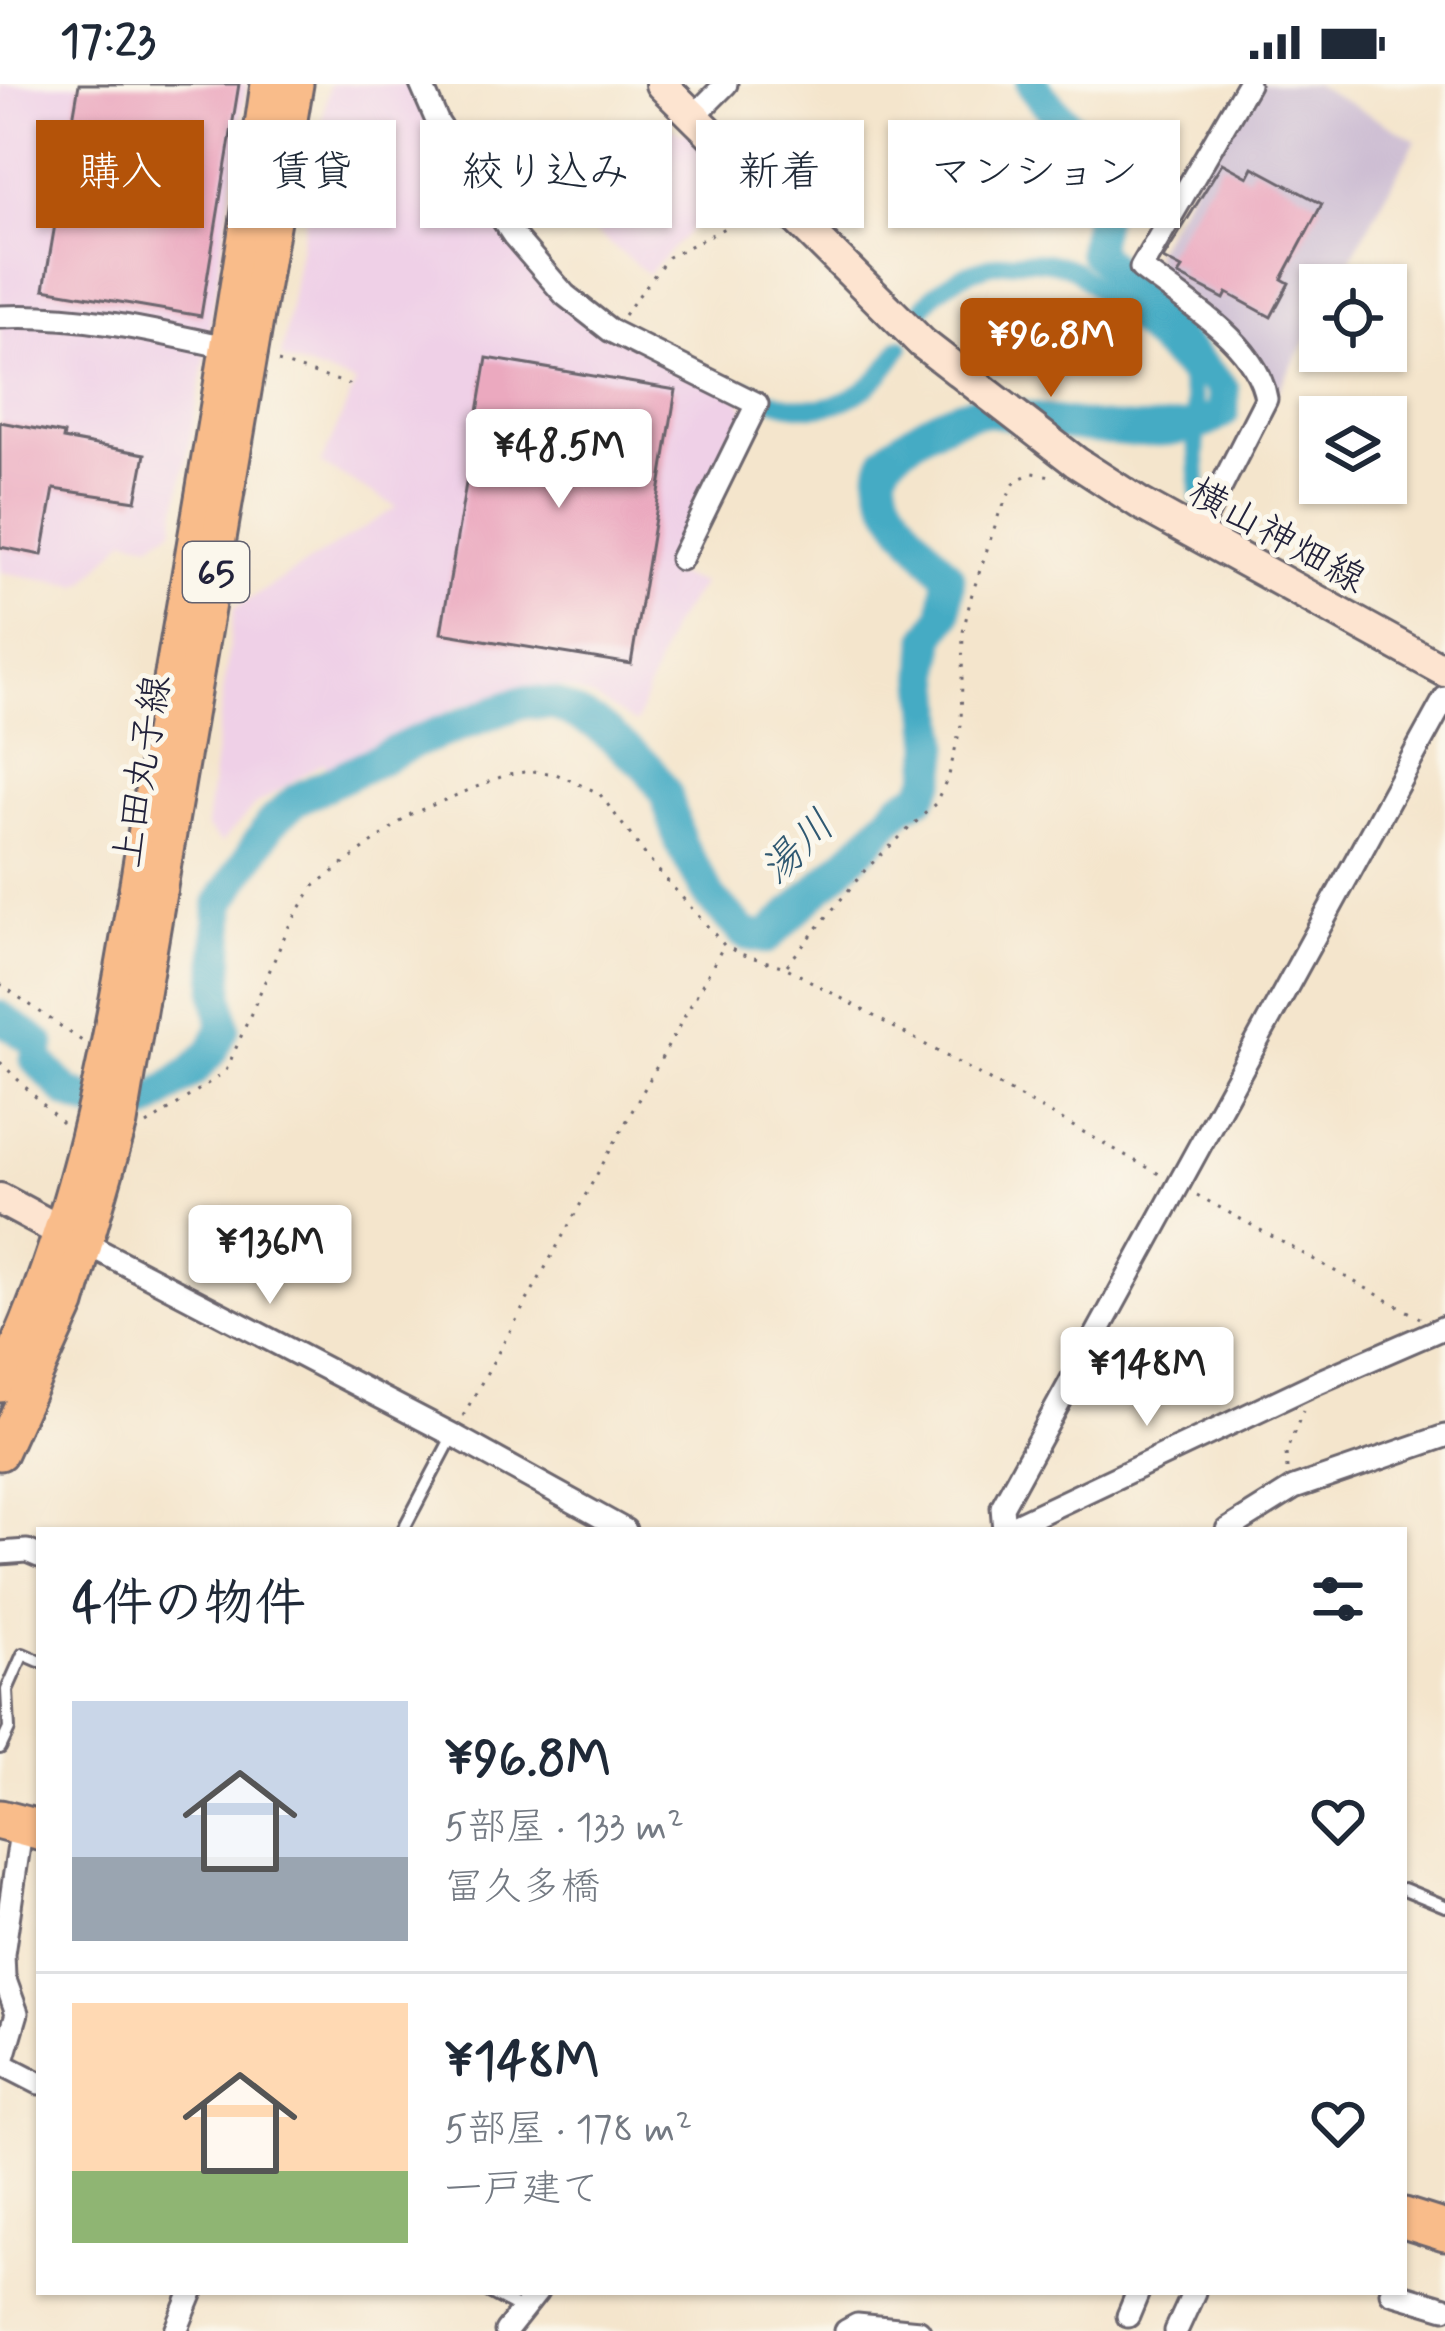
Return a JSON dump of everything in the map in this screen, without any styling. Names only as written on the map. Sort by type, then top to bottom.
[{"type":"highway","points":[[1407,2219],[1445,2230]]},
{"type":"main road","name":"上田丸子線","points":[[241,350],[268,84]]},
{"type":"main road","name":"上田丸子線","points":[[0,1453],[48,1353],[104,1127],[241,350],[296,84]]},
{"type":"main road","name":"上田丸子線","points":[[0,1384],[74,1238]]},
{"type":"street","points":[[421,84],[438,123],[513,235],[566,295],[611,331],[757,404],[681,559]]},
{"type":"street","points":[[661,84],[696,120]]},
{"type":"street","points":[[693,117],[726,84]]},
{"type":"street","points":[[1197,534],[1266,399],[1264,385],[1244,350],[1141,268],[1248,84]]},
{"type":"street","name":"横山神畑線","points":[[805,228],[922,343],[1082,466],[1445,671]]},
{"type":"street","points":[[0,317],[42,314],[100,320],[241,350]]},
{"type":"street","points":[[1005,1527],[1002,1507],[1445,698]]},
{"type":"street","points":[[0,1199],[620,1527]]},
{"type":"street","points":[[1011,1527],[1443,1328]]},
{"type":"street","points":[[1236,1527],[1294,1488],[1445,1436]]},
{"type":"street","points":[[0,1553],[36,1555]]},
{"type":"street","points":[[20,1825],[3,1954],[4,1977],[17,2013],[2,2064],[36,2081]]},
{"type":"street","points":[[176,2331],[191,2295]]},
{"type":"street","points":[[1128,2316],[1137,2295]]},
{"type":"street","points":[[1176,2331],[1192,2295]]},
{"type":"street","points":[[1401,2295],[1445,2308]]},
{"type":"street","points":[[506,2331],[530,2301]]},
{"type":"street","points":[[846,2331],[856,2325],[919,2331]]},
{"type":"lane","points":[[405,1527],[453,1435]]},
{"type":"lane","points":[[0,1748],[9,1729],[7,1690],[23,1654],[36,1660]]},
{"type":"lane","points":[[1407,1890],[1445,1906]]},
{"type":"path","points":[[620,320],[677,250],[729,228]]},
{"type":"path","points":[[241,350],[351,385]]},
{"type":"path","points":[[785,967],[866,869],[935,804],[949,775],[961,725],[963,632],[970,596],[1016,480],[1045,473],[1075,483],[1082,466]]},
{"type":"path","points":[[0,1062],[62,1123],[134,1133],[226,1071],[295,914],[314,886],[411,814],[508,774],[556,774],[599,793],[650,861],[724,945],[785,967],[1443,1328]]},
{"type":"path","points":[[453,1435],[724,945]]},
{"type":"path","points":[[0,983],[86,1044],[114,1055]]},
{"type":"path","points":[[1294,1488],[1286,1452],[1318,1382]]},
{"type":"shaded area","points":[[0,84],[247,84],[242,120],[228,120],[228,209],[173,529],[151,543],[126,538],[79,585],[0,572]]},
{"type":"shaded area","points":[[329,84],[414,84],[439,120],[420,120],[420,228],[513,228],[561,298],[740,399],[747,414],[667,573],[702,583],[670,629],[636,724],[596,699],[563,687],[534,687],[460,706],[329,767],[322,763],[255,805],[221,843],[206,827],[234,609],[397,507],[321,464],[356,383],[281,359],[304,228],[396,228],[396,120],[323,120]]},
{"type":"shaded area","points":[[1252,84],[1314,84],[1416,140],[1348,264],[1299,264],[1299,353],[1277,393],[1249,347],[1161,275],[1153,253],[1168,228],[1180,228],[1180,207]]},
{"type":"shaded area","points":[[690,126],[696,132],[696,224],[648,274],[590,228],[672,228],[672,128],[683,134]]},
{"type":"building","points":[[79,84],[239,84],[233,120],[228,120],[228,151],[201,316],[44,289],[54,228],[204,228],[204,120],[73,120]]},
{"type":"building","points":[[1222,163],[1248,177],[1253,167],[1322,204],[1282,279],[1289,283],[1271,317],[1227,293],[1224,299],[1178,275],[1182,269],[1163,259]]},
{"type":"building","points":[[487,358],[676,390],[631,664],[441,633]]},
{"type":"building","points":[[0,422],[145,454],[136,501],[54,489],[42,555],[0,547]]},
{"type":"waterway","name":"湯川","points":[[0,1017],[39,1044],[36,1059],[67,1092],[108,1109],[146,1105],[194,1070],[212,1051],[224,1027],[218,994],[220,903],[271,823],[297,799],[415,742],[522,702],[555,704],[597,725],[647,766],[666,794],[680,843],[711,898],[745,934],[766,938],[901,806],[921,796],[931,778],[935,746],[928,672],[930,637],[945,615],[949,577],[892,507],[882,476],[888,457],[931,428],[980,411],[1132,431],[1183,428],[1223,412],[1223,389],[1094,251],[1103,204],[1098,165],[1080,137],[1032,84]]},
{"type":"waterway","points":[[919,313],[949,283],[989,266],[1034,261],[1075,270],[1186,376],[1194,400],[1199,499]]},
{"type":"waterway","points":[[748,390],[794,406],[834,404],[870,385],[901,347]]}]
